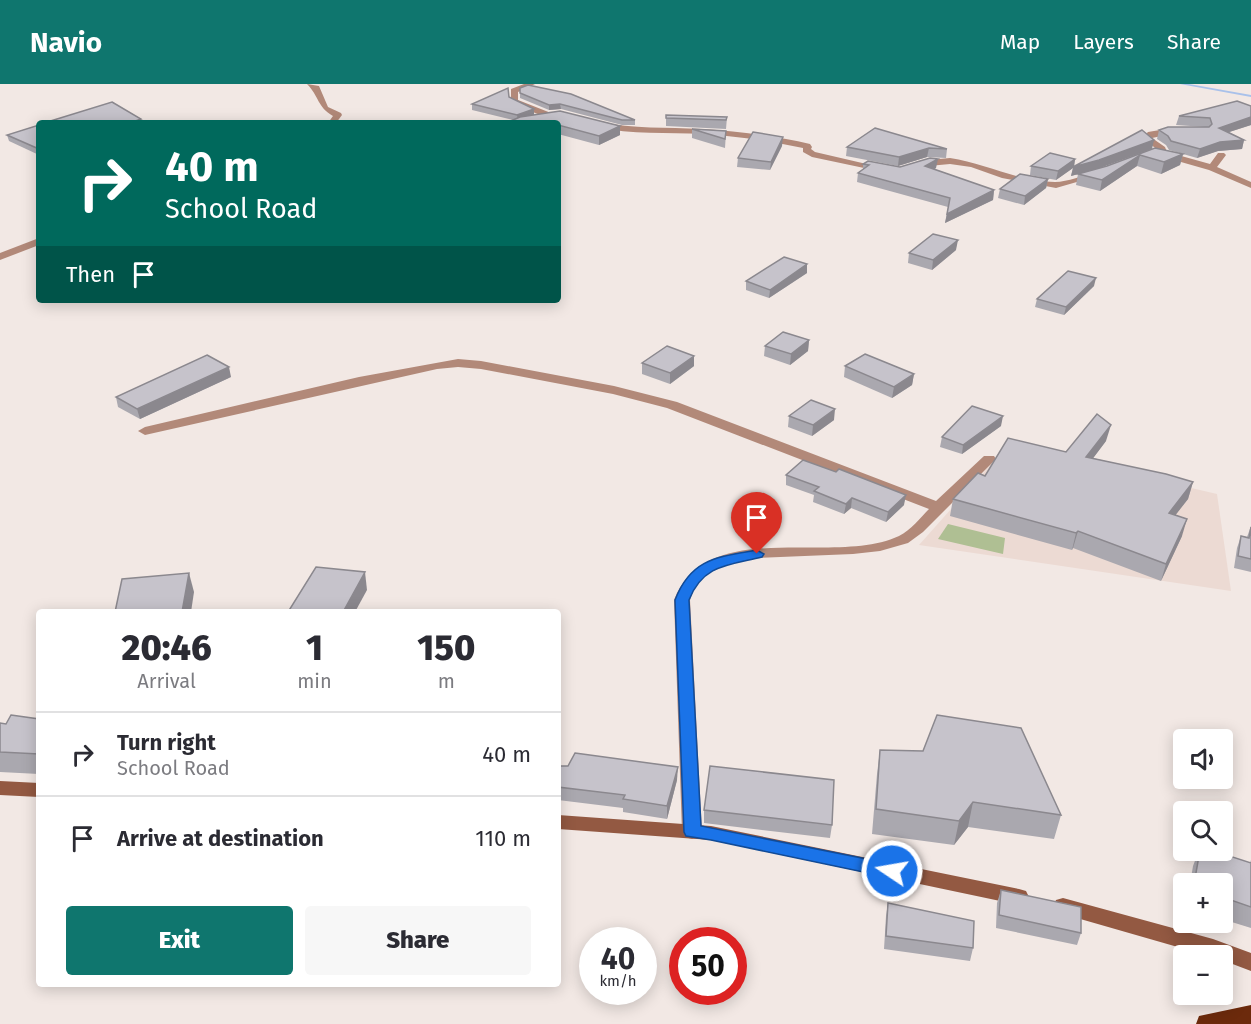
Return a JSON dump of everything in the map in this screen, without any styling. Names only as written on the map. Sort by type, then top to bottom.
[{"type":"highway","points":[[1208,1024],[1251,1016]]},
{"type":"main road","points":[[0,788],[36,790]]},
{"type":"main road","points":[[561,822],[711,833],[1044,902],[1213,948],[1251,962]]},
{"type":"street","points":[[312,84],[325,108],[338,115],[334,120]]},
{"type":"street","points":[[531,84],[514,91],[514,101],[548,115]]},
{"type":"street","points":[[531,120],[560,114]]},
{"type":"street","points":[[590,122],[622,130],[688,131],[775,138],[807,146],[806,150],[812,154],[892,170]]},
{"type":"street","points":[[1163,154],[1162,149],[1146,138],[1151,134],[1167,130],[1185,130]]},
{"type":"street","points":[[1151,153],[1163,154],[1212,168],[1251,185]]},
{"type":"street","points":[[1212,168],[1221,155]]},
{"type":"street","points":[[905,168],[928,162],[950,161],[973,164],[1005,176],[1056,185],[1110,170]]},
{"type":"street","points":[[0,257],[36,242]]},
{"type":"street","points":[[146,431],[414,370],[458,363],[481,365],[614,390],[672,405],[938,507]]},
{"type":"street","points":[[692,832],[682,600],[689,582],[702,571],[723,560],[774,550],[851,550],[903,539],[989,459]]},
{"type":"shaded area","points":[[1008,445],[1217,494],[1231,591],[919,545]]},
{"type":"green space","points":[[948,524],[1005,538],[1003,554],[938,539]]},
{"type":"building","points":[[528,85],[571,94],[635,120],[622,120],[560,104],[549,105],[520,93],[520,88]]},
{"type":"building","points":[[508,88],[509,97],[534,109],[517,115],[472,104]]},
{"type":"building","points":[[1237,101],[1251,106],[1251,117],[1219,128],[1244,140],[1220,142],[1200,149],[1171,141],[1159,130],[1168,127],[1209,127],[1212,124],[1210,118],[1179,116]]},
{"type":"building","points":[[112,102],[141,119],[138,120],[54,120]]},
{"type":"building","points":[[560,111],[620,126],[599,136],[561,126],[561,120],[513,120]]},
{"type":"building","points":[[666,115],[727,117],[726,120],[666,118]]},
{"type":"building","points":[[36,126],[36,148],[7,135]]},
{"type":"building","points":[[875,128],[947,149],[929,148],[899,157],[847,147]]},
{"type":"building","points":[[692,129],[726,131],[725,139]]},
{"type":"building","points":[[1142,130],[1154,140],[1073,167]]},
{"type":"building","points":[[753,132],[783,137],[771,162],[738,158]]},
{"type":"building","points":[[1155,148],[1183,154],[1164,162],[1140,155],[1102,180],[1078,174],[1107,166]]},
{"type":"building","points":[[1050,153],[1075,159],[1058,171],[1031,166]]},
{"type":"building","points":[[930,158],[938,159],[925,166],[994,190],[947,214],[950,198],[858,173],[869,165],[863,164],[868,161],[900,167]]},
{"type":"building","points":[[1020,174],[1048,179],[1025,196],[1000,189]]},
{"type":"building","points":[[933,234],[958,240],[933,260],[909,253]]},
{"type":"building","points":[[784,257],[807,264],[770,290],[746,281]]},
{"type":"building","points":[[1068,271],[1096,278],[1066,307],[1037,299]]},
{"type":"building","points":[[783,332],[809,340],[791,354],[765,346]]},
{"type":"building","points":[[667,346],[694,356],[670,373],[642,363]]},
{"type":"building","points":[[865,354],[914,374],[894,387],[845,366]]},
{"type":"building","points":[[207,355],[229,367],[137,409],[116,397]]},
{"type":"building","points":[[811,400],[835,409],[813,425],[789,416]]},
{"type":"building","points":[[972,406],[1003,416],[963,445],[942,437]]},
{"type":"building","points":[[1097,414],[1111,425],[1086,457],[1193,482],[1169,513],[1187,519],[1166,564],[1078,531],[1076,533],[953,499],[978,473],[985,476],[1008,438],[1066,452]]},
{"type":"building","points":[[803,460],[836,472],[839,469],[906,495],[888,512],[852,498],[846,504],[814,491],[819,487],[786,475]]},
{"type":"building","points":[[1251,527],[1251,559],[1238,556],[1241,536],[1249,538]]},
{"type":"building","points":[[316,567],[365,572],[345,609],[290,609]]},
{"type":"building","points":[[189,573],[183,609],[116,609],[122,579]]},
{"type":"building","points":[[11,715],[36,719],[36,754],[0,752],[0,723],[6,724]]},
{"type":"building","points":[[937,715],[1021,728],[1061,815],[973,802],[959,821],[876,809],[880,750],[923,751]]},
{"type":"building","points":[[575,753],[678,767],[667,806],[623,799],[625,795],[561,787],[561,766],[568,766]]},
{"type":"building","points":[[710,766],[834,780],[832,825],[704,810]]},
{"type":"building","points":[[1233,857],[1251,863],[1251,907],[1233,901],[1233,873],[1196,873],[1198,861],[1233,861]]},
{"type":"building","points":[[1001,890],[1081,907],[1081,933],[999,915]]},
{"type":"building","points":[[888,903],[974,921],[973,948],[886,936]]},
{"type":"waterway","points":[[1182,84],[1251,96]]},
{"type":"route","points":[[757,554],[723,560],[702,571],[689,582],[682,600],[692,832],[711,833],[892,871]]}]
